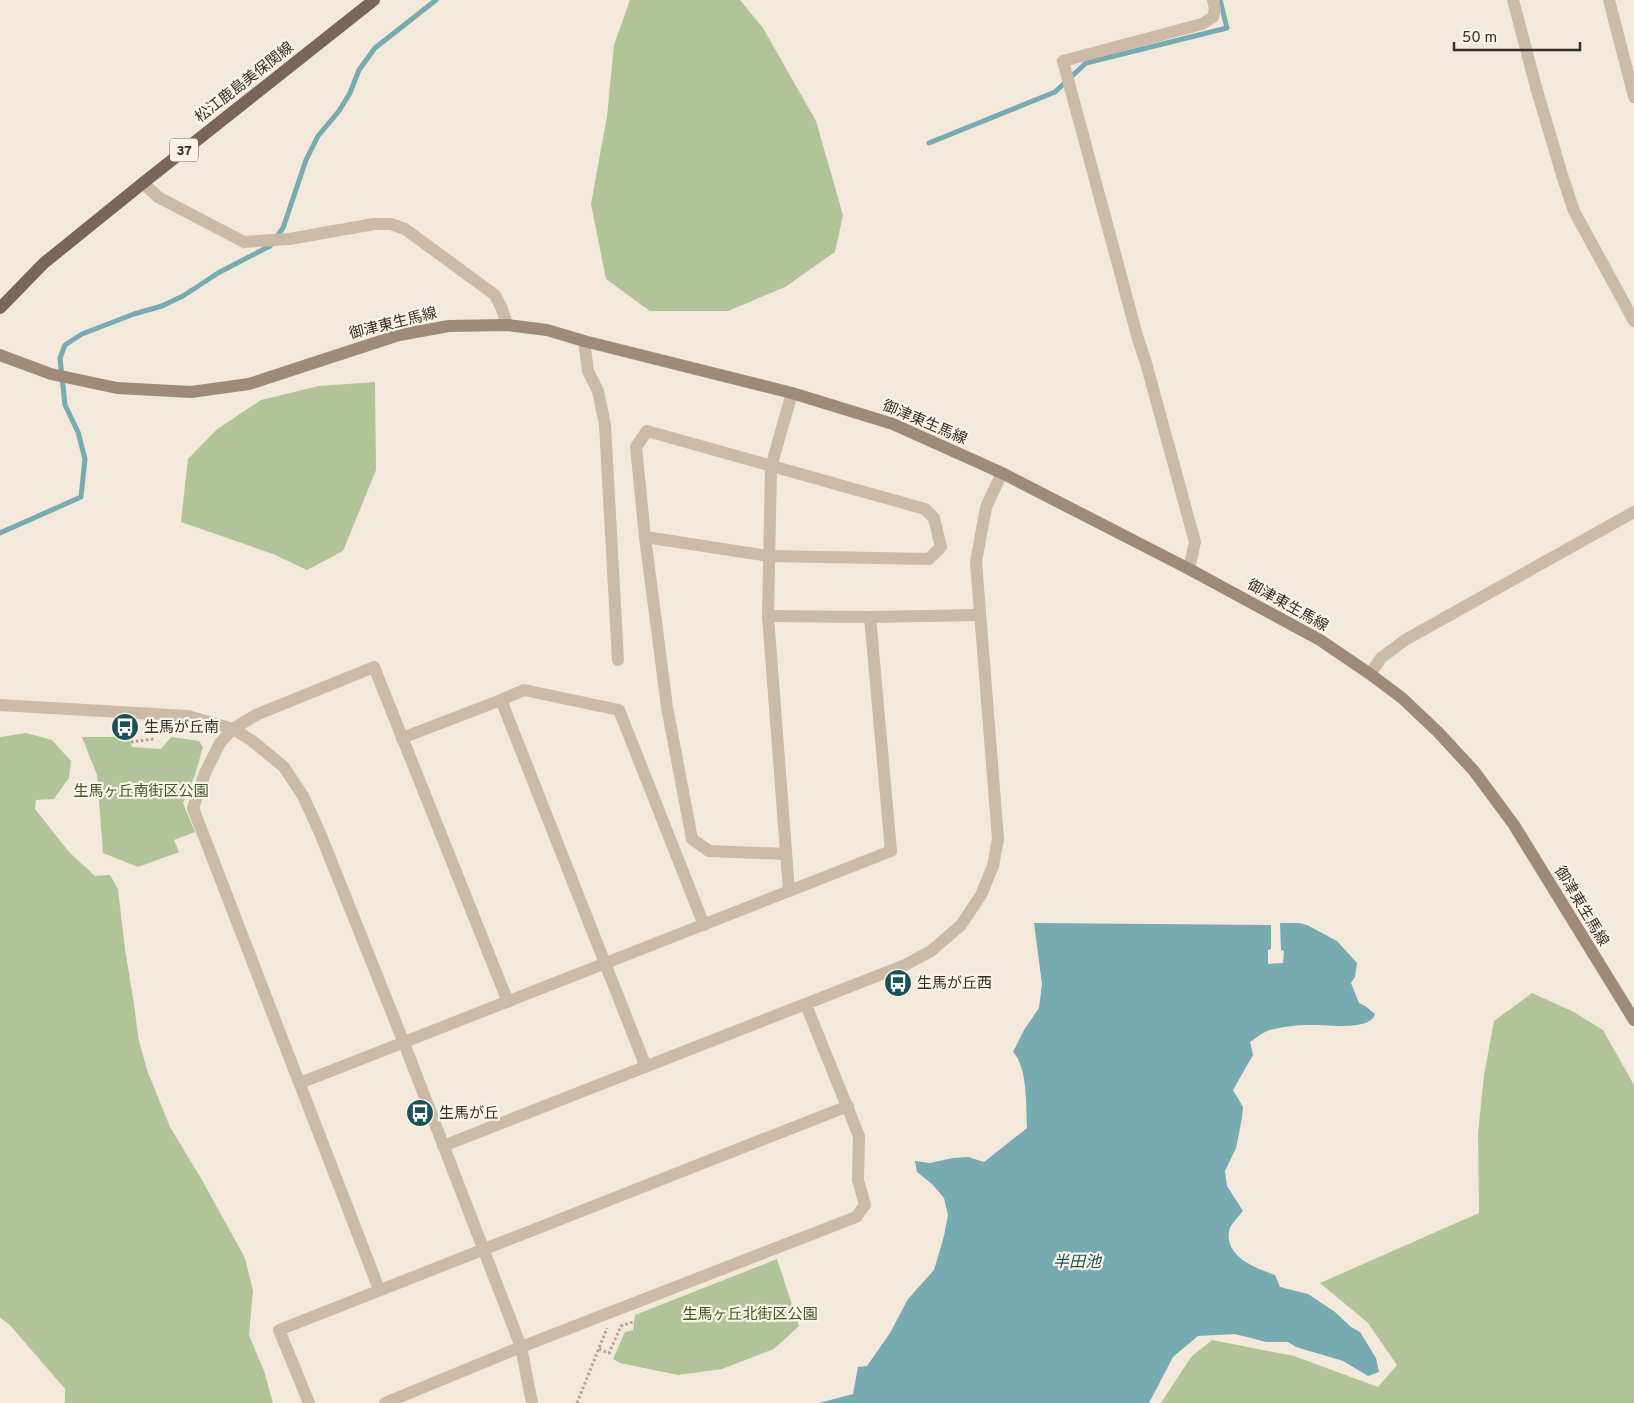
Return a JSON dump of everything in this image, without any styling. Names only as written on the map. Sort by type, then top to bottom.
[{"type":"main road","name":"松江鹿島美保関線","points":[[0,308],[44,263],[374,0]]},
{"type":"main road","name":"御津東生馬線","points":[[0,355],[51,374],[117,388],[190,392],[250,384],[399,335],[449,326],[507,325],[547,330],[792,393],[893,424],[1002,474],[1189,569],[1320,640],[1402,698],[1424,718],[1474,772],[1514,825],[1634,1020]]},
{"type":"street","points":[[1189,569],[1195,542],[1063,61],[1202,24],[1213,17],[1215,9],[1213,0]]},
{"type":"street","points":[[1513,0],[1556,157],[1574,211],[1634,321]]},
{"type":"street","points":[[1609,0],[1634,97]]},
{"type":"street","points":[[143,183],[158,197],[244,242],[288,239],[374,224],[391,224],[405,229],[495,295],[507,325]]},
{"type":"street","points":[[584,341],[588,371],[598,392],[605,425],[618,660]]},
{"type":"street","points":[[789,891],[768,616],[771,467],[792,393]]},
{"type":"street","points":[[645,537],[769,556],[929,559],[941,547],[934,518],[925,509],[647,431],[636,447],[645,537],[667,707],[692,839],[709,851],[786,854]]},
{"type":"street","points":[[443,1146],[905,965],[931,951],[961,925],[981,895],[993,866],[998,839],[976,562],[986,507],[1002,474]]},
{"type":"street","points":[[1370,674],[1381,658],[1405,640],[1634,512]]},
{"type":"street","points":[[768,616],[980,615]]},
{"type":"street","points":[[300,1083],[891,851],[870,617]]},
{"type":"street","points":[[379,1289],[193,808],[205,773],[220,743],[232,730],[256,715],[374,667],[508,1002]]},
{"type":"street","points":[[402,738],[524,690],[619,710],[704,925]]},
{"type":"street","points":[[501,700],[646,1068]]},
{"type":"street","points":[[0,704],[188,716],[232,730],[251,740],[284,767],[304,796],[404,1043],[521,1348],[532,1403]]},
{"type":"street","points":[[385,1403],[856,1217],[865,1204],[858,1180],[859,1136],[806,1005]]},
{"type":"street","points":[[308,1403],[279,1330],[379,1289],[848,1106]]},
{"type":"path","points":[[131,742],[154,739]]},
{"type":"path","points":[[577,1403],[614,1312]]},
{"type":"path","points":[[599,1349],[609,1353],[621,1326],[633,1322]]},
{"type":"green space","points":[[630,0],[740,0],[763,28],[816,121],[843,215],[835,252],[785,287],[728,311],[650,311],[606,279],[591,204],[607,116],[614,45]]},
{"type":"green space","points":[[375,382],[376,470],[343,551],[307,570],[273,554],[181,522],[188,459],[216,430],[261,400],[319,386]]},
{"type":"green space","points":[[26,733],[52,740],[71,761],[69,778],[54,799],[36,800],[35,809],[69,852],[95,876],[110,875],[118,889],[139,1041],[147,1070],[170,1127],[245,1258],[253,1291],[249,1335],[264,1371],[273,1403],[65,1403],[65,1389],[9,1324],[0,1318],[0,737]]},
{"type":"green space","name":"生馬ヶ丘南街区公園","points":[[82,737],[129,737],[132,747],[161,749],[171,737],[199,741],[203,747],[195,775],[183,803],[195,832],[174,840],[179,852],[138,867],[103,853],[97,775]]},
{"type":"green space","points":[[1532,993],[1574,1012],[1603,1030],[1634,1085],[1634,1403],[1161,1403],[1191,1357],[1212,1340],[1294,1356],[1378,1387],[1397,1365],[1368,1323],[1320,1283],[1479,1213],[1478,1133],[1484,1075],[1494,1021]]},
{"type":"green space","name":"生馬ヶ丘北街区公園","points":[[777,1259],[799,1326],[774,1349],[722,1369],[678,1375],[620,1363],[613,1359],[625,1332],[633,1330],[635,1315]]},
{"type":"water","name":"半田池","points":[[1034,923],[1271,925],[1271,949],[1268,950],[1268,964],[1283,963],[1284,951],[1281,950],[1280,923],[1299,923],[1307,925],[1337,941],[1357,963],[1355,977],[1351,983],[1359,1003],[1375,1014],[1371,1020],[1365,1023],[1346,1026],[1289,1026],[1265,1032],[1250,1042],[1253,1055],[1233,1090],[1243,1107],[1242,1118],[1236,1148],[1225,1171],[1227,1186],[1243,1211],[1229,1231],[1229,1240],[1237,1255],[1251,1265],[1275,1275],[1280,1287],[1308,1294],[1360,1332],[1376,1358],[1379,1372],[1368,1376],[1343,1361],[1296,1347],[1288,1342],[1266,1342],[1235,1334],[1198,1336],[1173,1357],[1149,1403],[819,1403],[853,1394],[858,1367],[867,1366],[890,1333],[908,1299],[934,1270],[948,1215],[944,1198],[932,1184],[917,1172],[915,1161],[930,1163],[968,1157],[984,1162],[1027,1128],[1024,1078],[1018,1059],[1013,1052],[1024,1030],[1039,1008],[1042,984]]},
{"type":"waterway","points":[[0,533],[81,497],[85,459],[78,432],[65,405],[60,358],[65,345],[82,334],[134,314],[162,306],[183,296],[218,273],[270,246],[283,228],[306,160],[318,136],[339,111],[350,93],[359,70],[375,48],[436,0]]},
{"type":"waterway","points":[[929,143],[1055,92],[1086,63],[1227,28],[1220,0]]},
{"type":"place","name":"生馬が丘南","points":[[125,727]]},
{"type":"place","name":"生馬が丘西","points":[[898,983]]},
{"type":"place","name":"生馬が丘","points":[[420,1113]]}]
